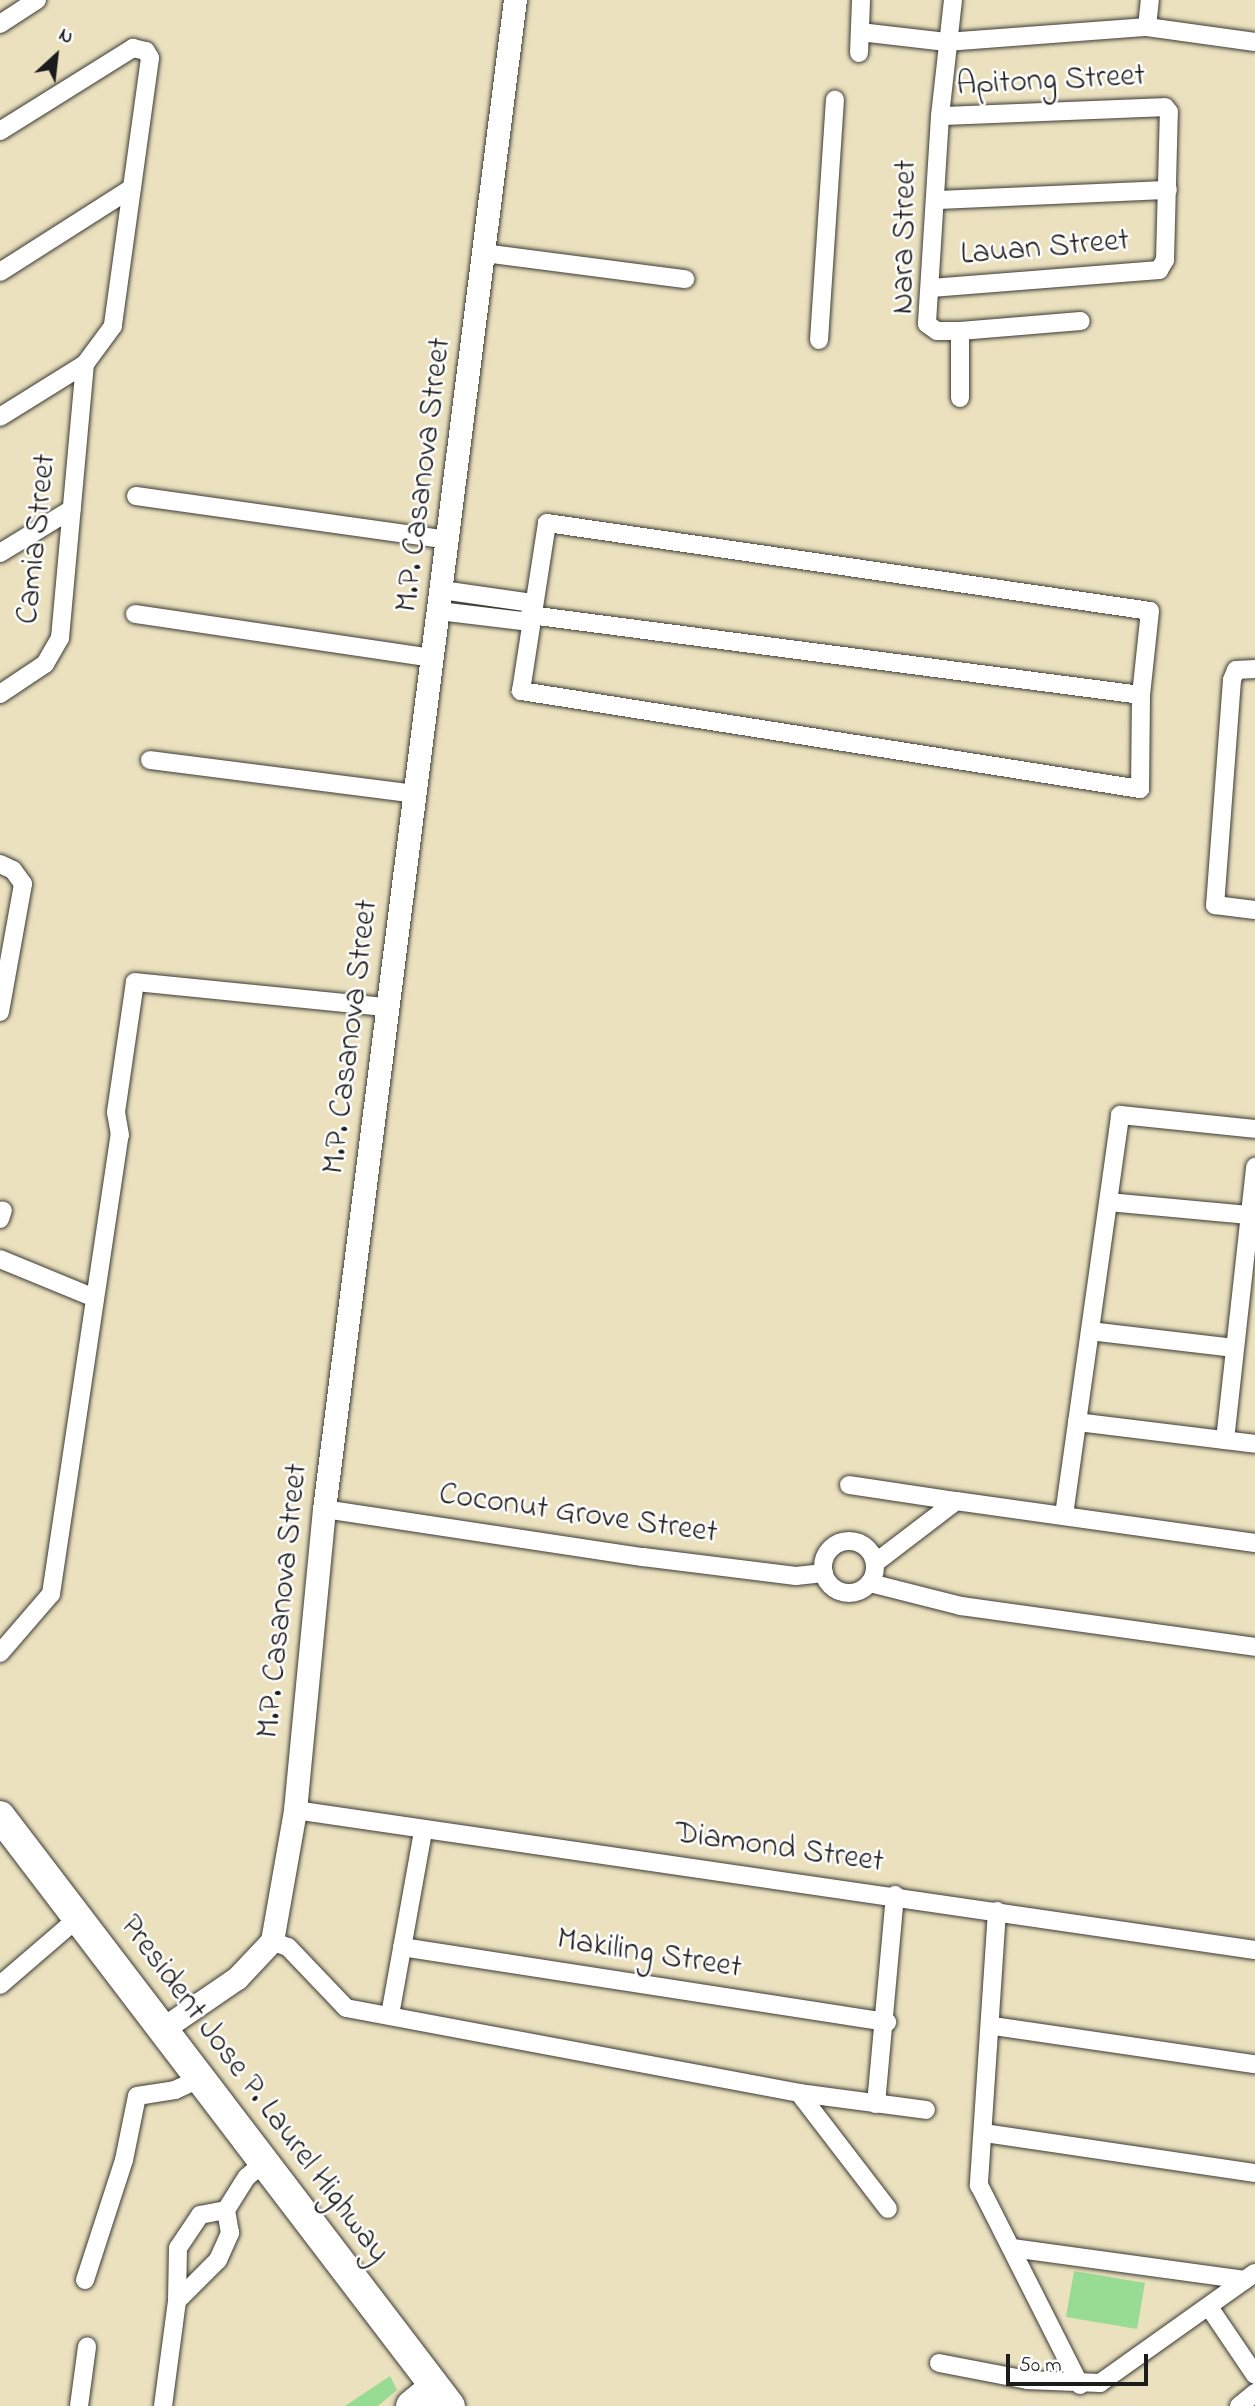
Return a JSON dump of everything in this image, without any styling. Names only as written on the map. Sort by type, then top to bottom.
[{"type":"highway","name":"President Jose P. Laurel Highway","points":[[0,1816],[264,2162],[432,2400]]},
{"type":"street","points":[[0,24],[37,0]]},
{"type":"street","name":"M.P. Casanova Street","points":[[272,1941],[295,1810],[324,1508],[386,1007],[441,601],[515,0]]},
{"type":"street","points":[[859,53],[861,0]]},
{"type":"street","name":"Nara Street","points":[[953,0],[946,42],[940,116],[927,324],[937,331],[960,331],[1081,321]]},
{"type":"street","points":[[1147,27],[1150,0]]},
{"type":"street","points":[[860,32],[946,42],[1147,27],[1255,43]]},
{"type":"street","points":[[0,131],[133,48],[146,51],[150,58],[113,326],[85,364],[0,417]]},
{"type":"street","points":[[819,340],[835,100]]},
{"type":"street","name":"Apitong Street","points":[[940,116],[1165,107],[1169,112],[1168,190]]},
{"type":"street","points":[[0,272],[132,188]]},
{"type":"street","points":[[936,200],[1168,190]]},
{"type":"street","name":"Lauan Street","points":[[930,288],[1163,266],[1168,190]]},
{"type":"street","points":[[484,253],[685,279]]},
{"type":"street","points":[[960,331],[960,398]]},
{"type":"street","name":"Camia Street","points":[[0,694],[45,664],[60,638],[85,364]]},
{"type":"street","points":[[136,496],[448,540]]},
{"type":"street","points":[[0,553],[72,509]]},
{"type":"street","points":[[547,523],[1150,611],[1141,695],[1140,789],[522,691],[531,613],[547,523]]},
{"type":"street","points":[[441,601],[1141,695]]},
{"type":"street","points":[[135,614],[433,659]]},
{"type":"street","points":[[1255,669],[1236,670],[1232,680],[1215,905],[1255,911]]},
{"type":"street","points":[[150,760],[414,794]]},
{"type":"street","points":[[0,864],[13,870],[23,884],[0,1012]]},
{"type":"street","points":[[0,1653],[51,1594],[92,1297],[120,1135],[116,1112],[135,982],[386,1007]]},
{"type":"street","points":[[1064,1515],[1120,1115],[1255,1129]]},
{"type":"street","points":[[1225,1440],[1255,1167]]},
{"type":"street","points":[[1109,1202],[1250,1215]]},
{"type":"street","points":[[0,1259],[92,1297]]},
{"type":"street","points":[[1090,1331],[1234,1348]]},
{"type":"street","points":[[1077,1422],[1255,1444]]},
{"type":"street","points":[[849,1485],[1255,1543]]},
{"type":"street","points":[[870,1584],[875,1563],[956,1501]]},
{"type":"street","name":"Coconut Grove Street","points":[[324,1508],[643,1557],[796,1576],[824,1573]]},
{"type":"street","points":[[875,1563],[862,1544],[850,1541],[829,1551],[824,1573],[835,1589],[844,1592],[870,1584],[961,1606],[1255,1647]]},
{"type":"street","name":"Diamond Street","points":[[295,1810],[423,1831],[895,1895],[1255,1950]]},
{"type":"street","points":[[390,2015],[423,1831]]},
{"type":"street","points":[[876,2104],[887,2022],[895,1895]]},
{"type":"street","points":[[997,1911],[993,2026],[979,2185],[1080,2385]]},
{"type":"street","points":[[0,1985],[78,1918]]},
{"type":"street","points":[[161,2030],[237,1978],[272,1941],[288,1947],[346,2008],[799,2093],[926,2110]]},
{"type":"street","name":"Makiling Street","points":[[402,1947],[887,2022]]},
{"type":"street","points":[[993,2026],[1255,2064]]},
{"type":"street","points":[[85,2280],[124,2160],[137,2096],[175,2090],[199,2079]]},
{"type":"street","points":[[799,2093],[888,2209]]},
{"type":"street","points":[[984,2133],[1255,2172]]},
{"type":"street","points":[[163,2406],[177,2301],[178,2248],[200,2215],[226,2210],[244,2181],[264,2162]]},
{"type":"street","points":[[177,2301],[225,2248],[230,2223],[226,2210]]},
{"type":"street","points":[[1012,2248],[1250,2276]]},
{"type":"street","points":[[939,2364],[1080,2385],[1100,2383],[1250,2276]]},
{"type":"street","points":[[1209,2307],[1255,2375]]},
{"type":"street","points":[[79,2406],[87,2347]]},
{"type":"street","points":[[1240,2406],[1255,2393]]},
{"type":"green space","points":[[1074,2271],[1145,2283],[1137,2329],[1066,2317]]},
{"type":"green space","points":[[390,2376],[397,2390],[378,2406],[345,2406]]}]
